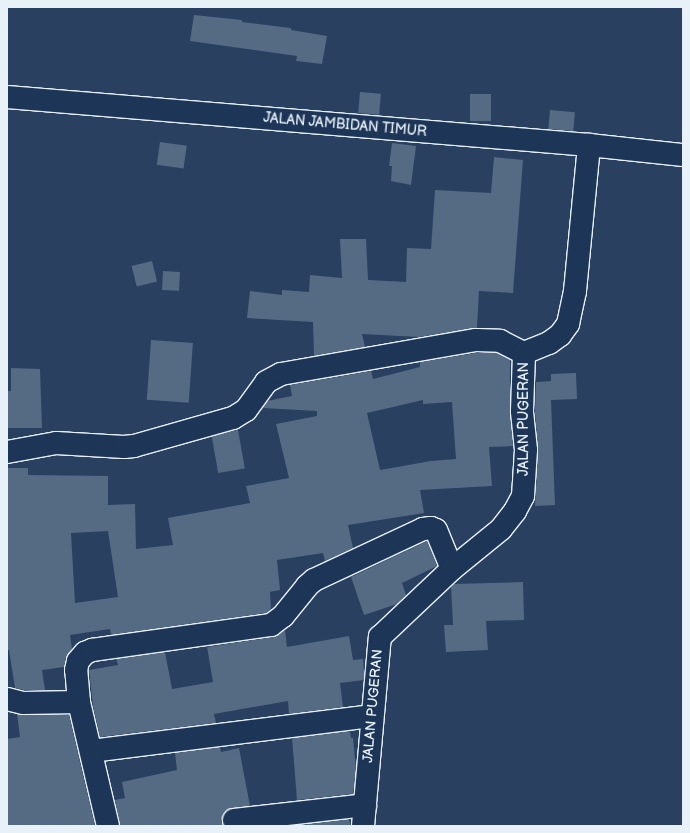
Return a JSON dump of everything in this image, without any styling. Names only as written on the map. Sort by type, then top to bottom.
[{"type":"street","name":"JALAN JAMBIDAN TIMUR","points":[[7,97],[589,145],[683,155]]},
{"type":"street","name":"JALAN PUGERAN","points":[[364,816],[380,637],[452,570],[501,529],[516,511],[523,496],[526,450],[522,411],[524,353],[549,343],[560,335],[568,324],[575,291],[589,145]]},
{"type":"street","points":[[7,452],[56,443],[124,447],[134,446],[233,418],[246,410],[266,382],[281,374],[476,340],[500,342],[524,353]]},
{"type":"street","points":[[108,826],[79,702],[76,670],[78,661],[88,652],[271,625],[284,616],[307,586],[314,580],[423,529],[431,528],[436,530],[452,570]]},
{"type":"street","points":[[7,699],[23,703],[79,702]]},
{"type":"street","points":[[91,751],[372,716]]},
{"type":"street","points":[[234,820],[364,816]]},
{"type":"building","points":[[194,15],[242,20],[242,22],[291,28],[291,30],[327,36],[322,64],[296,61],[297,56],[190,41]]},
{"type":"building","points":[[360,92],[381,94],[379,115],[358,113]]},
{"type":"building","points":[[470,94],[491,94],[491,121],[470,121]]},
{"type":"building","points":[[550,110],[575,112],[573,131],[548,129]]},
{"type":"building","points":[[160,142],[187,146],[184,169],[157,165]]},
{"type":"building","points":[[392,143],[416,146],[411,185],[391,181],[392,166],[389,166]]},
{"type":"building","points":[[494,157],[523,160],[513,293],[479,291],[477,328],[419,337],[362,334],[365,347],[314,356],[313,322],[247,318],[250,291],[282,295],[282,290],[309,292],[310,275],[342,278],[340,239],[366,239],[368,280],[406,282],[407,248],[431,249],[435,190],[491,193]]},
{"type":"building","points":[[152,261],[157,281],[137,286],[132,266]]},
{"type":"building","points":[[163,271],[180,272],[179,291],[162,290]]},
{"type":"building","points":[[151,340],[193,343],[189,403],[147,400]]},
{"type":"building","points":[[475,353],[497,353],[510,360],[510,412],[513,446],[489,447],[492,486],[420,490],[424,513],[348,525],[353,548],[325,561],[323,553],[277,560],[280,590],[270,592],[271,609],[266,613],[111,635],[110,629],[70,635],[72,649],[66,658],[64,667],[42,670],[45,690],[24,690],[15,688],[9,650],[7,650],[7,468],[28,468],[28,475],[108,476],[108,505],[135,504],[136,549],[173,545],[168,518],[250,503],[246,486],[289,478],[276,424],[317,416],[317,411],[263,408],[267,401],[292,396],[290,385],[371,371],[373,379],[420,367],[420,362]],"holes":[[[423,400],[423,404],[452,402],[456,459],[431,461],[380,470],[367,413]],[[108,531],[118,597],[75,603],[71,533]]]},
{"type":"building","points":[[11,368],[40,369],[42,428],[7,428],[7,391],[11,391]]},
{"type":"building","points":[[576,373],[577,399],[551,400],[555,505],[535,506],[538,451],[535,411],[536,382],[551,381],[551,374]]},
{"type":"building","points":[[238,430],[245,468],[218,473],[211,435]]},
{"type":"building","points":[[427,541],[437,566],[402,583],[406,595],[397,604],[364,615],[351,577]]},
{"type":"building","points":[[523,582],[524,620],[486,621],[488,650],[446,652],[444,625],[453,625],[451,587],[454,584]]},
{"type":"building","points":[[285,630],[287,647],[349,636],[353,660],[363,659],[364,680],[340,683],[343,707],[289,714],[288,701],[214,714],[216,723],[100,737],[93,706],[89,670],[118,665],[116,659],[165,652],[172,689],[213,682],[207,647],[273,637]]},
{"type":"building","points":[[17,714],[69,715],[95,826],[7,826],[7,739],[20,737]]},
{"type":"building","points":[[350,731],[351,738],[353,738],[356,769],[353,794],[297,800],[292,738]]},
{"type":"building","points":[[220,747],[221,752],[239,748],[250,806],[226,810],[222,815],[223,826],[120,826],[115,800],[125,798],[122,782],[177,770],[175,753]]},
{"type":"building","points":[[349,819],[351,826],[300,826],[300,825]]}]
